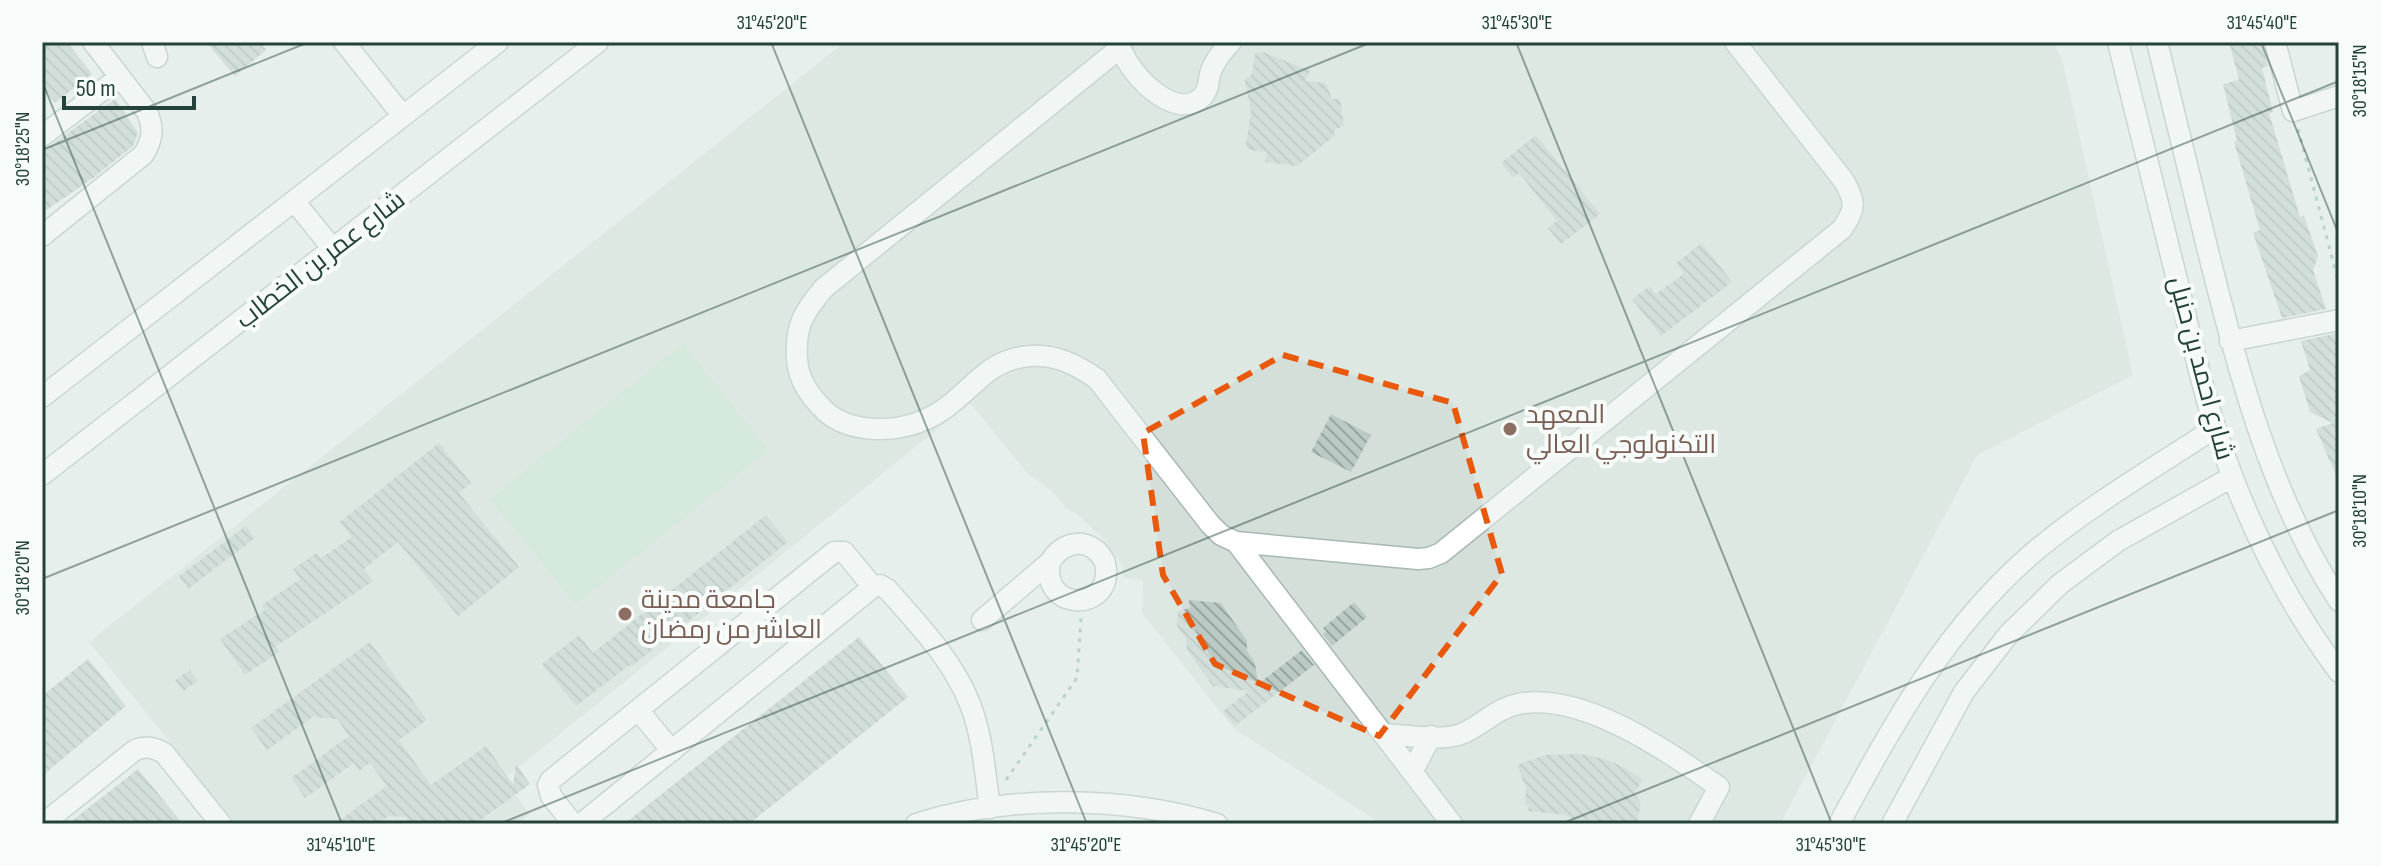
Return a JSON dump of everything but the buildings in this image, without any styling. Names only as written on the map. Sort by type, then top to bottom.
[{"type":"street","points":[[42,236],[143,155],[150,145],[151,123],[147,112],[93,42]]},
{"type":"street","points":[[344,42],[403,116]]},
{"type":"street","points":[[42,397],[498,42]]},
{"type":"street","name":"شارع عمر بن الخطاب","points":[[42,475],[598,42]]},
{"type":"street","points":[[1231,42],[1219,55],[1207,90],[1199,100],[1187,105],[1174,103],[1151,90],[1133,71],[1120,45],[824,288],[805,311],[796,339],[798,369],[810,396],[831,417],[859,428],[889,429],[918,423],[944,409],[984,372],[1006,361],[1030,356],[1054,357],[1077,365],[1097,379],[1221,535],[1236,542],[1429,558],[1441,553],[1842,229],[1852,214],[1853,196],[1849,188],[1735,42]]},
{"type":"street","name":"شارع احمد بن حنبل","points":[[2118,42],[2215,428],[2232,477],[2273,568],[2339,672]]},
{"type":"street","name":"شارع احمد بن حنبل","points":[[2157,42],[2240,375],[2288,510],[2339,601]]},
{"type":"street","points":[[2275,42],[2293,111],[2339,96]]},
{"type":"street","points":[[42,136],[120,77]]},
{"type":"street","points":[[2139,125],[2175,115]]},
{"type":"street","points":[[294,201],[333,249]]},
{"type":"street","points":[[2230,341],[2339,320]]},
{"type":"street","points":[[1839,824],[1887,735],[1928,669],[1977,608],[2032,554],[2093,505],[2215,428]]},
{"type":"street","points":[[1892,824],[1964,692],[2008,635],[2060,584],[2118,541],[2232,477]]},
{"type":"street","points":[[1236,542],[1452,824]]},
{"type":"street","points":[[982,620],[1066,546],[1077,543],[1088,545],[1099,553],[1107,570],[1106,580],[1094,596],[1071,601],[1054,590],[1048,572],[1050,562]]},
{"type":"street","points":[[573,824],[551,796],[548,785],[551,780],[834,552],[848,555],[873,587]]},
{"type":"street","points":[[581,824],[873,587],[880,585],[887,589],[954,670],[970,704],[980,742],[990,808]]},
{"type":"street","points":[[1383,734],[1446,737],[1461,734],[1496,711],[1519,704],[1545,703],[1587,712],[1657,745],[1719,787],[1699,824]]},
{"type":"street","points":[[638,710],[672,751]]},
{"type":"street","points":[[1412,772],[1431,736]]},
{"type":"street","points":[[43,824],[135,750],[145,747],[164,753],[221,824]]},
{"type":"street","points":[[916,824],[990,808],[1060,802],[1138,807],[1217,824]]},
{"type":"path","points":[[2293,111],[2339,284]]},
{"type":"path","points":[[1006,780],[1077,678],[1082,601]]},
{"type":"highlighted area","points":[[1283,355],[1453,403],[1502,574],[1379,736],[1215,664],[1163,575],[1143,433]]},
{"type":"shaded area","name":"المعهد التكنولوجي العالي","points":[[845,42],[2054,42],[2063,63],[2133,375],[1977,455],[1780,824],[1382,824],[1233,728],[1142,613],[1143,581],[1123,577],[1122,565],[1103,539],[1077,514],[1068,510],[1051,490],[1029,475],[970,403],[504,779],[530,814],[517,824],[236,824],[89,642]]},
{"type":"green space","points":[[683,344],[768,450],[576,604],[490,499]]},
{"type":"place","name":"المعهد التكنولوجي العالي","points":[[1510,429]]},
{"type":"place","name":"جامعة مدينة العاشر من رمضان","points":[[625,614]]}]
